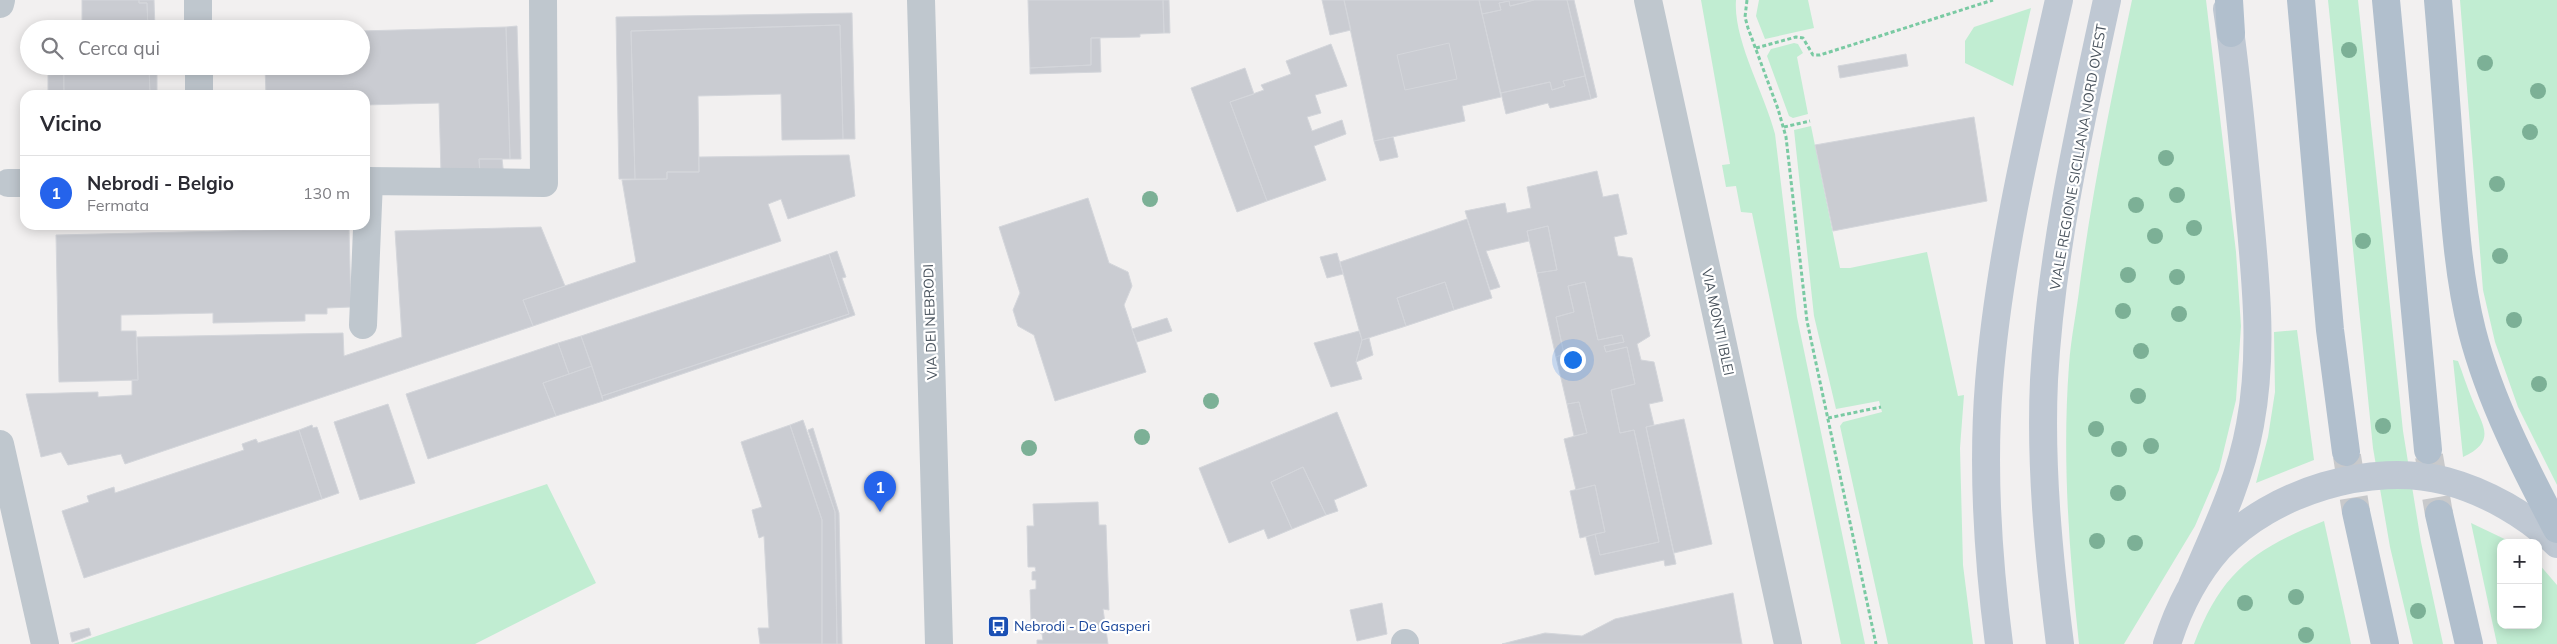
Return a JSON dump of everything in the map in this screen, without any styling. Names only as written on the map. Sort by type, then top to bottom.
[{"type":"main road","points":[[2228,0],[2231,34]]},
{"type":"main road","points":[[2301,0],[2330,330],[2346,452]]},
{"type":"main road","points":[[2386,0],[2428,450]]},
{"type":"main road","points":[[2438,0],[2454,211],[2464,290],[2472,332],[2488,382],[2504,421],[2557,529]]},
{"type":"main road","points":[[2356,512],[2384,644]]},
{"type":"main road","points":[[2439,514],[2468,644]]},
{"type":"street","points":[[198,0],[198,20]]},
{"type":"street","points":[[370,180],[544,183],[543,0]]},
{"type":"street","name":"VIA DEI NEBRODI","points":[[921,0],[940,644]]},
{"type":"street","name":"VIA MONTI IBLEI","points":[[1648,0],[1788,644]]},
{"type":"street","points":[[1999,644],[1987,470],[1989,383],[2006,258],[2027,143],[2059,0]]},
{"type":"street","name":"VIALE REGIONE SICILIANA NORD OVEST","points":[[2060,644],[2047,514],[2044,381],[2053,288],[2063,223],[2107,0]]},
{"type":"street","points":[[2157,644],[2176,616],[2192,585],[2227,505],[2241,465],[2250,424],[2256,381],[2258,342],[2254,266],[2231,34]]},
{"type":"street","points":[[199,75],[199,90]]},
{"type":"street","points":[[363,325],[366,230]]},
{"type":"street","points":[[0,444],[45,644]]},
{"type":"street","points":[[2192,585],[2219,549],[2262,513],[2317,488],[2372,477],[2415,476],[2445,481],[2475,491],[2506,506],[2544,531],[2557,544]]},
{"type":"street","points":[[2167,644],[2176,616]]},
{"type":"path","points":[[1747,0],[1745,17],[1784,127],[1806,321],[1876,644]]},
{"type":"path","points":[[1756,48],[1796,37],[1803,38],[1813,55],[1820,55],[1993,0]]},
{"type":"path","points":[[1784,127],[1810,121]]},
{"type":"path","points":[[1828,418],[1881,406]]},
{"type":"green space","points":[[1701,0],[1736,0],[1739,32],[1775,134],[1797,317],[1865,644],[1841,644],[1752,213],[1741,212],[1736,186],[1726,187],[1722,165],[1730,164]]},
{"type":"green space","points":[[1759,0],[1808,0],[1814,28],[1765,39],[1756,16]]},
{"type":"green space","points":[[2132,0],[2206,0],[2236,252],[2241,326],[2236,400],[2219,470],[2195,526],[2124,644],[2079,644],[2072,574],[2066,470],[2069,365],[2097,176]]},
{"type":"green space","points":[[2328,0],[2358,0],[2403,431],[2421,542],[2443,644],[2413,644],[2390,547],[2373,448]]},
{"type":"green space","points":[[2460,0],[2557,0],[2557,485],[2518,407],[2495,342],[2483,290]]},
{"type":"green space","points":[[2031,8],[2013,86],[1965,63],[1965,41],[1974,27]]},
{"type":"green space","points":[[1794,43],[1798,44],[1803,53],[1797,57],[1808,114],[1793,118],[1789,116],[1767,56],[1771,49]]},
{"type":"green space","points":[[1811,126],[1840,268],[1850,268],[1927,252],[1958,396],[1964,395],[1960,448],[1963,565],[1973,644],[1888,644],[1840,426],[1843,422],[1882,412],[1879,401],[1836,409],[1814,316],[1794,130]]},
{"type":"green space","points":[[2297,330],[2314,460],[2256,483],[2268,437],[2275,392],[2274,332]]},
{"type":"green space","points":[[2453,360],[2458,361],[2484,432],[2481,445],[2463,457]]},
{"type":"green space","points":[[547,484],[596,583],[475,644],[73,644]]},
{"type":"green space","points":[[2324,521],[2351,644],[2194,644],[2216,598],[2229,580],[2243,566],[2259,553],[2278,542]]},
{"type":"green space","points":[[2471,523],[2505,539],[2497,539],[2497,629],[2542,629],[2542,568],[2557,585],[2557,644],[2497,644]]},
{"type":"building","points":[[82,0],[139,0],[139,3],[147,3],[148,20],[82,20]]},
{"type":"building","points":[[139,0],[154,0],[155,20],[148,20],[147,3],[139,3]]},
{"type":"building","points":[[1028,0],[1163,0],[1164,33],[1140,34],[1140,37],[1091,38],[1091,65],[1030,68]]},
{"type":"building","points":[[1163,0],[1169,0],[1170,33],[1164,33]]},
{"type":"building","points":[[1322,0],[1344,0],[1351,30],[1330,35]]},
{"type":"building","points":[[1344,0],[1479,0],[1501,97],[1462,106],[1465,121],[1374,141]]},
{"type":"building","points":[[1479,0],[1534,0],[1510,6],[1509,1],[1499,3],[1501,10],[1482,14]]},
{"type":"building","points":[[1534,0],[1567,0],[1585,76],[1563,81],[1565,86],[1552,90],[1550,82],[1501,93],[1482,14],[1501,10],[1499,3],[1509,1],[1510,6]]},
{"type":"building","points":[[1567,0],[1574,0],[1597,97],[1591,99]]},
{"type":"building","points":[[852,13],[855,139],[843,139],[840,25],[631,31],[635,179],[619,179],[616,17]]},
{"type":"building","points":[[840,25],[843,139],[782,140],[781,94],[698,96],[699,172],[667,172],[667,179],[635,179],[631,31]]},
{"type":"building","points":[[517,26],[521,159],[510,159],[506,27]]},
{"type":"building","points":[[506,27],[510,159],[479,159],[480,173],[441,173],[439,103],[370,105],[370,90],[266,90],[265,75],[370,75],[370,31]]},
{"type":"building","points":[[1091,38],[1100,38],[1101,72],[1030,74],[1030,68],[1091,65]]},
{"type":"building","points":[[1449,43],[1457,79],[1405,90],[1397,55]]},
{"type":"building","points":[[1331,44],[1347,86],[1315,95],[1321,113],[1307,117],[1312,131],[1342,120],[1346,134],[1314,146],[1326,180],[1267,201],[1230,102],[1264,90],[1261,85],[1291,74],[1286,61]]},
{"type":"building","points":[[1906,54],[1908,66],[1840,78],[1838,66]]},
{"type":"building","points":[[1245,68],[1254,94],[1230,102],[1267,201],[1237,212],[1191,88]]},
{"type":"building","points":[[48,75],[64,75],[64,90],[48,90]]},
{"type":"building","points":[[63,75],[149,75],[150,90],[64,90]]},
{"type":"building","points":[[149,75],[157,75],[157,90],[150,90]]},
{"type":"building","points":[[1585,76],[1591,99],[1550,108],[1548,103],[1506,114],[1501,93],[1550,82],[1552,90],[1565,86],[1563,81]]},
{"type":"building","points":[[1974,117],[1987,201],[1833,231],[1815,145]]},
{"type":"building","points":[[1393,137],[1398,157],[1380,161],[1374,141]]},
{"type":"building","points":[[849,155],[855,196],[788,219],[781,199],[768,204],[781,241],[533,326],[523,300],[636,262],[622,180],[667,179],[667,172],[699,172],[699,157]]},
{"type":"building","points":[[479,159],[502,159],[504,176],[480,177]]},
{"type":"building","points":[[1597,171],[1603,197],[1618,194],[1627,234],[1614,237],[1618,256],[1632,258],[1650,336],[1637,344],[1641,360],[1654,362],[1663,401],[1649,404],[1654,425],[1646,427],[1676,564],[1665,566],[1664,560],[1595,575],[1586,537],[1595,534],[1600,555],[1659,542],[1634,430],[1620,433],[1611,390],[1635,384],[1627,347],[1606,352],[1604,346],[1624,342],[1622,335],[1598,340],[1585,282],[1568,286],[1574,312],[1556,317],[1564,354],[1556,357],[1537,273],[1557,270],[1548,226],[1527,231],[1529,241],[1486,251],[1500,287],[1490,290],[1465,211],[1505,203],[1507,213],[1531,208],[1527,187]]},
{"type":"building","points":[[1088,198],[1109,263],[1128,272],[1132,286],[1124,305],[1146,372],[1055,401],[1034,335],[1018,326],[1013,310],[1020,293],[999,227]]},
{"type":"building","points":[[1467,219],[1492,298],[1454,310],[1445,282],[1397,298],[1406,326],[1362,340],[1340,262]]},
{"type":"building","points":[[1548,226],[1557,270],[1537,273],[1527,231]]},
{"type":"building","points":[[541,227],[565,286],[523,300],[533,326],[125,464],[121,454],[68,465],[61,452],[41,457],[26,394],[98,392],[98,397],[132,395],[132,380],[138,380],[137,337],[343,333],[344,356],[402,337],[395,231]]},
{"type":"building","points":[[349,230],[351,307],[327,308],[327,314],[305,314],[305,321],[213,323],[213,313],[121,315],[121,331],[136,331],[138,380],[59,382],[56,235]]},
{"type":"building","points":[[837,251],[846,277],[842,278],[855,315],[603,401],[602,396],[849,314],[829,254]]},
{"type":"building","points":[[1337,253],[1343,274],[1327,278],[1320,257]]},
{"type":"building","points":[[829,254],[849,314],[602,396],[581,336]]},
{"type":"building","points":[[1445,282],[1454,310],[1406,326],[1397,298]]},
{"type":"building","points":[[1585,282],[1598,340],[1622,335],[1624,342],[1604,346],[1606,352],[1627,347],[1635,384],[1611,390],[1620,433],[1634,430],[1659,542],[1600,555],[1595,534],[1605,532],[1595,485],[1576,490],[1564,439],[1587,433],[1579,402],[1567,404],[1556,357],[1564,354],[1556,317],[1574,312],[1568,286]]},
{"type":"building","points":[[1167,318],[1172,331],[1137,342],[1132,329]]},
{"type":"building","points":[[1359,331],[1362,340],[1356,362],[1362,379],[1331,387],[1314,343]]},
{"type":"building","points":[[581,336],[592,366],[569,374],[558,343]]},
{"type":"building","points":[[1369,338],[1373,355],[1356,362],[1362,340]]},
{"type":"building","points":[[558,343],[569,374],[543,383],[556,416],[428,459],[406,394]]},
{"type":"building","points":[[592,366],[603,401],[556,416],[543,383]]},
{"type":"building","points":[[1579,402],[1587,433],[1574,436],[1567,404]]},
{"type":"building","points":[[388,404],[415,483],[360,500],[334,422]]},
{"type":"building","points":[[1337,412],[1367,486],[1334,500],[1338,511],[1326,515],[1303,467],[1271,482],[1292,529],[1268,539],[1264,529],[1229,543],[1199,468]]},
{"type":"building","points":[[1684,419],[1712,544],[1674,553],[1646,427]]},
{"type":"building","points":[[803,420],[835,512],[837,644],[822,644],[822,520],[790,425]]},
{"type":"building","points":[[312,425],[313,428],[317,427],[339,493],[322,499],[299,430]]},
{"type":"building","points":[[790,425],[822,520],[822,644],[760,644],[758,628],[769,628],[764,536],[759,538],[752,510],[762,507],[741,442]]},
{"type":"building","points":[[813,428],[839,513],[842,644],[837,644],[835,512],[808,430]]},
{"type":"building","points":[[299,430],[322,499],[84,578],[62,511],[89,502],[87,496],[114,487],[115,493],[244,450],[242,444],[256,439],[258,443]]},
{"type":"building","points":[[1303,467],[1326,515],[1292,529],[1271,482]]},
{"type":"building","points":[[1595,485],[1605,532],[1580,538],[1570,491]]},
{"type":"building","points":[[1098,502],[1099,525],[1106,525],[1109,610],[1103,609],[1108,644],[1037,644],[1037,640],[1043,640],[1042,634],[1039,632],[1038,621],[1031,621],[1030,590],[1036,589],[1036,580],[1032,580],[1032,572],[1036,571],[1035,567],[1028,567],[1027,526],[1034,526],[1033,504]]},
{"type":"building","points":[[1733,593],[1742,644],[1502,644],[1545,633],[1582,636],[1615,619]]},
{"type":"building","points":[[1382,603],[1387,634],[1357,641],[1350,610]]},
{"type":"building","points":[[89,628],[91,635],[72,642],[70,633]]},
{"type":"tunnel","points":[[2347,456],[2356,512]]},
{"type":"tunnel","points":[[2429,456],[2439,514]]},
{"type":"place","name":"Nebrodi - Belgio","points":[[880,512]]},
{"type":"place","name":"Nebrodi - De Gasperi","points":[[998,626]]}]
